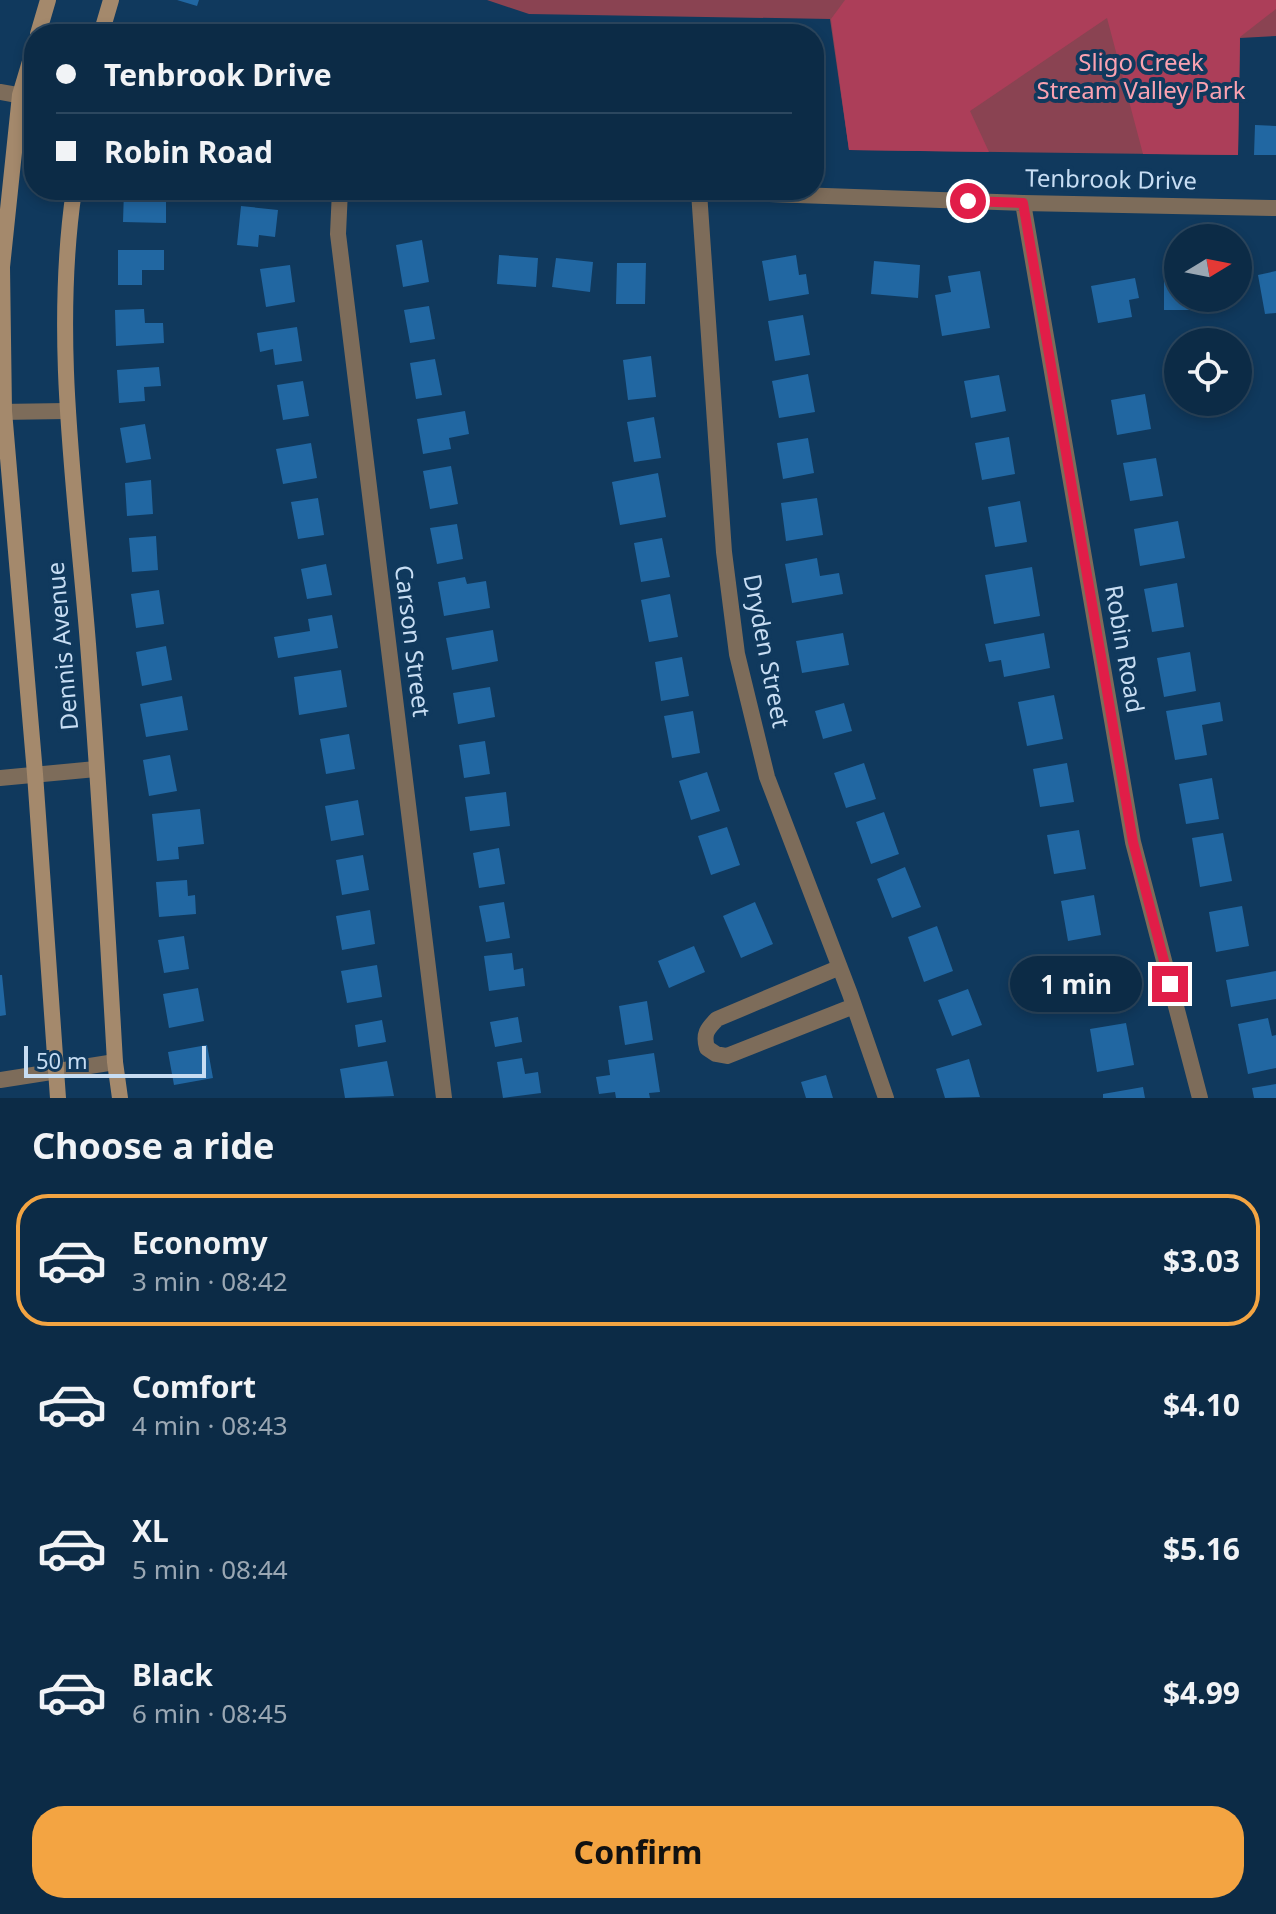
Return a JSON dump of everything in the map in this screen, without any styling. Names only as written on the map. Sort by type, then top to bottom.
[{"type":"street","points":[[41,24],[48,0]]},
{"type":"street","points":[[104,24],[111,0]]},
{"type":"street","points":[[0,92],[24,96]]},
{"type":"street","name":"Dennis Avenue","points":[[24,117],[2,267],[2,411],[35,774],[58,1098]]},
{"type":"street","name":"Tenbrook Drive","points":[[824,196],[1276,208]]},
{"type":"street","name":"Dennis Avenue","points":[[73,200],[67,237],[66,411],[88,643],[115,1062],[120,1098]]},
{"type":"street","name":"Carson Street","points":[[340,200],[339,250],[444,1098]]},
{"type":"street","name":"Dryden Street","points":[[700,200],[724,552],[737,654],[767,777],[886,1098]]},
{"type":"street","name":"Robin Road","points":[[1023,203],[1133,842],[1200,1098]]},
{"type":"street","points":[[2,411],[66,411]]},
{"type":"street","points":[[0,778],[96,769]]},
{"type":"street","points":[[838,968],[717,1019],[707,1028],[704,1038],[707,1048],[727,1056],[854,1006]]},
{"type":"street","points":[[0,1080],[115,1062]]},
{"type":"green space","name":"Sligo Creek Stream Valley Park","points":[[487,0],[1276,0],[1276,36],[1240,38],[1238,155],[849,150],[830,19],[529,14]]},
{"type":"green space","name":"Sligo Creek Stream Valley Park","points":[[845,0],[1276,0],[1276,9],[1240,37],[1238,155],[1143,154],[1107,18],[970,111],[989,152],[849,150],[831,19]]},
{"type":"building","points":[[177,0],[199,0],[197,6]]},
{"type":"building","points":[[1255,125],[1276,126],[1276,155],[1254,155]]},
{"type":"building","points":[[124,200],[166,201],[166,223],[123,222]]},
{"type":"building","points":[[241,206],[278,210],[275,237],[259,235],[258,247],[237,245]]},
{"type":"building","points":[[422,240],[429,282],[403,287],[396,245]]},
{"type":"building","points":[[118,250],[164,250],[164,270],[142,270],[142,285],[118,285]]},
{"type":"building","points":[[499,255],[538,258],[536,287],[497,284]]},
{"type":"building","points":[[796,255],[799,275],[806,274],[809,294],[769,301],[762,261]]},
{"type":"building","points":[[556,258],[593,262],[590,292],[552,287]]},
{"type":"building","points":[[874,261],[920,265],[918,298],[871,294]]},
{"type":"building","points":[[617,263],[646,263],[645,304],[616,304]]},
{"type":"building","points":[[290,265],[295,302],[266,307],[260,269]]},
{"type":"building","points":[[980,271],[990,328],[942,336],[935,295],[951,292],[948,276]]},
{"type":"building","points":[[1276,271],[1276,313],[1265,314],[1258,275]]},
{"type":"building","points":[[1135,278],[1139,298],[1129,300],[1132,317],[1098,323],[1091,286]]},
{"type":"building","points":[[429,306],[435,339],[410,343],[404,310]]},
{"type":"building","points":[[144,309],[145,323],[163,323],[164,343],[116,346],[115,310]]},
{"type":"building","points":[[803,315],[810,355],[775,361],[768,321]]},
{"type":"building","points":[[297,327],[302,361],[275,365],[273,349],[260,352],[257,333]]},
{"type":"building","points":[[651,356],[656,397],[628,400],[623,360]]},
{"type":"building","points":[[435,359],[442,395],[416,399],[410,363]]},
{"type":"building","points":[[159,367],[161,386],[144,387],[145,401],[119,403],[117,370]]},
{"type":"building","points":[[808,374],[815,412],[779,418],[772,381]]},
{"type":"building","points":[[999,375],[1006,411],[971,418],[964,381]]},
{"type":"building","points":[[303,381],[309,416],[283,420],[277,385]]},
{"type":"building","points":[[1145,394],[1151,429],[1117,435],[1111,400]]},
{"type":"building","points":[[465,411],[469,434],[449,438],[451,449],[423,454],[417,419]]},
{"type":"building","points":[[654,417],[661,458],[634,462],[627,422]]},
{"type":"building","points":[[145,424],[151,459],[126,463],[120,428]]},
{"type":"building","points":[[1009,437],[1015,474],[982,480],[975,443]]},
{"type":"building","points":[[808,438],[814,473],[783,479],[777,443]]},
{"type":"building","points":[[311,443],[317,478],[283,484],[276,449]]},
{"type":"building","points":[[1156,458],[1163,496],[1130,501],[1123,463]]},
{"type":"building","points":[[451,466],[458,504],[430,509],[423,471]]},
{"type":"building","points":[[658,473],[666,517],[620,525],[612,482]]},
{"type":"building","points":[[151,480],[153,514],[127,516],[125,483]]},
{"type":"building","points":[[318,498],[324,535],[298,539],[291,502]]},
{"type":"building","points":[[817,498],[823,535],[786,541],[781,503]]},
{"type":"building","points":[[1020,501],[1027,542],[995,547],[988,507]]},
{"type":"building","points":[[1178,521],[1185,558],[1140,566],[1134,529]]},
{"type":"building","points":[[457,524],[463,559],[437,564],[430,528]]},
{"type":"building","points":[[156,536],[158,570],[132,572],[129,538]]},
{"type":"building","points":[[662,538],[670,577],[641,582],[634,543]]},
{"type":"building","points":[[817,558],[820,576],[839,573],[843,594],[792,603],[785,564]]},
{"type":"building","points":[[326,564],[332,595],[307,599],[301,569]]},
{"type":"building","points":[[1032,567],[1040,616],[994,624],[985,575]]},
{"type":"building","points":[[465,577],[467,584],[486,581],[490,608],[444,616],[438,582]]},
{"type":"building","points":[[1177,583],[1184,627],[1152,632],[1144,589]]},
{"type":"building","points":[[159,590],[164,624],[136,628],[131,594]]},
{"type":"building","points":[[670,594],[678,637],[649,642],[641,600]]},
{"type":"building","points":[[332,615],[338,648],[278,658],[274,637],[310,631],[308,619]]},
{"type":"building","points":[[493,630],[498,661],[452,670],[446,638]]},
{"type":"building","points":[[843,633],[849,665],[802,673],[796,641]]},
{"type":"building","points":[[1044,633],[1050,668],[1004,677],[1001,660],[989,662],[985,644]]},
{"type":"building","points":[[166,646],[172,680],[142,686],[136,652]]},
{"type":"building","points":[[1190,652],[1196,691],[1164,697],[1157,658]]},
{"type":"building","points":[[682,657],[689,696],[661,701],[655,662]]},
{"type":"building","points":[[341,670],[347,707],[299,715],[294,677]]},
{"type":"building","points":[[490,687],[495,717],[458,724],[453,693]]},
{"type":"building","points":[[1054,695],[1063,739],[1027,746],[1018,702]]},
{"type":"building","points":[[182,696],[188,730],[146,737],[140,704]]},
{"type":"building","points":[[1220,702],[1223,721],[1202,725],[1207,755],[1175,760],[1166,711]]},
{"type":"building","points":[[844,703],[852,731],[823,739],[815,711]]},
{"type":"building","points":[[693,711],[700,753],[672,758],[664,716]]},
{"type":"building","points":[[349,734],[355,769],[326,774],[320,739]]},
{"type":"building","points":[[485,741],[490,774],[464,778],[459,745]]},
{"type":"building","points":[[170,755],[177,791],[149,796],[143,760]]},
{"type":"building","points":[[864,763],[876,799],[846,808],[834,773]]},
{"type":"building","points":[[1067,763],[1074,802],[1040,807],[1033,769]]},
{"type":"building","points":[[707,772],[720,811],[691,820],[679,781]]},
{"type":"building","points":[[1212,778],[1219,819],[1186,824],[1179,784]]},
{"type":"building","points":[[506,792],[510,826],[470,831],[465,797]]},
{"type":"building","points":[[358,800],[364,835],[331,841],[325,806]]},
{"type":"building","points":[[200,809],[204,844],[178,847],[179,859],[157,861],[152,814]]},
{"type":"building","points":[[884,812],[899,854],[871,864],[856,822]]},
{"type":"building","points":[[727,827],[740,865],[711,875],[698,836]]},
{"type":"building","points":[[1079,830],[1086,869],[1054,874],[1047,835]]},
{"type":"building","points":[[1223,833],[1232,881],[1200,887],[1192,838]]},
{"type":"building","points":[[499,848],[505,884],[479,888],[473,853]]},
{"type":"building","points":[[363,855],[369,890],[342,895],[336,860]]},
{"type":"building","points":[[905,867],[921,907],[892,918],[877,879]]},
{"type":"building","points":[[187,880],[188,896],[195,895],[196,914],[159,917],[156,882]]},
{"type":"building","points":[[1094,895],[1101,935],[1068,941],[1061,901]]},
{"type":"building","points":[[504,902],[510,938],[486,942],[479,906]]},
{"type":"building","points":[[755,902],[773,944],[741,958],[723,916]]},
{"type":"building","points":[[1242,906],[1249,946],[1216,952],[1209,912]]},
{"type":"building","points":[[370,910],[375,944],[342,950],[336,916]]},
{"type":"building","points":[[937,926],[953,971],[924,982],[908,937]]},
{"type":"building","points":[[184,936],[189,969],[164,973],[158,940]]},
{"type":"building","points":[[694,946],[705,972],[669,988],[658,961]]},
{"type":"building","points":[[512,953],[514,970],[523,968],[525,986],[489,991],[484,956]]},
{"type":"building","points":[[1110,959],[1116,990],[1082,996],[1076,965]]},
{"type":"building","points":[[377,965],[382,997],[347,1003],[341,971]]},
{"type":"building","points":[[1276,971],[1276,999],[1231,1007],[1226,980]]},
{"type":"building","points":[[0,975],[6,1015],[0,1016]]},
{"type":"building","points":[[198,988],[204,1021],[169,1028],[163,994]]},
{"type":"building","points":[[968,989],[982,1025],[952,1036],[938,1000]]},
{"type":"building","points":[[647,1001],[653,1040],[625,1045],[619,1006]]},
{"type":"building","points":[[518,1017],[522,1042],[495,1047],[490,1022]]},
{"type":"building","points":[[1268,1018],[1272,1036],[1276,1035],[1276,1068],[1248,1074],[1238,1024]]},
{"type":"building","points":[[382,1020],[386,1042],[358,1047],[355,1025]]},
{"type":"building","points":[[1126,1023],[1134,1065],[1097,1072],[1090,1029]]},
{"type":"building","points":[[207,1045],[213,1078],[174,1085],[168,1052]]},
{"type":"building","points":[[654,1053],[660,1092],[649,1093],[650,1098],[616,1098],[615,1092],[599,1094],[596,1077],[610,1075],[608,1060]]},
{"type":"building","points":[[522,1058],[525,1074],[538,1072],[541,1093],[503,1098],[497,1062]]},
{"type":"building","points":[[969,1059],[980,1097],[945,1098],[936,1069]]},
{"type":"building","points":[[387,1061],[394,1096],[345,1098],[340,1069]]},
{"type":"building","points":[[826,1075],[833,1098],[806,1098],[801,1082]]},
{"type":"building","points":[[1276,1084],[1276,1098],[1254,1098],[1252,1088]]},
{"type":"building","points":[[1143,1087],[1145,1098],[1103,1098],[1103,1094]]},
{"type":"route","points":[[968,201],[1023,203],[1133,842],[1170,984]]}]
